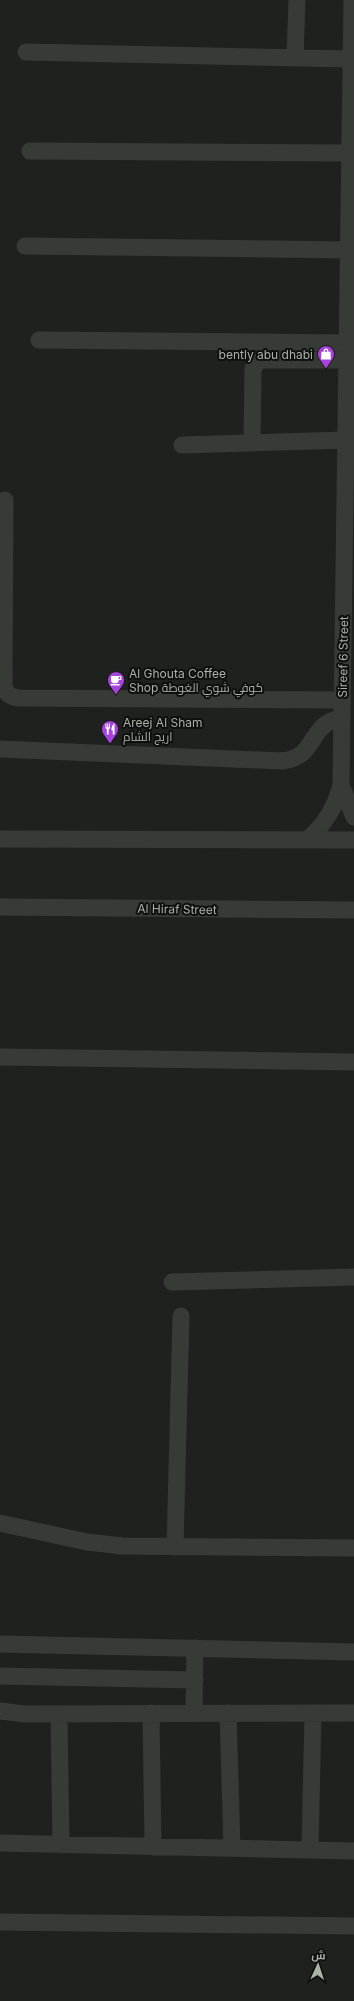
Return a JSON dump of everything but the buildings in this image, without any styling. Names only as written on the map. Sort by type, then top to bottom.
[{"type":"street","points":[[295,57],[297,0]]},
{"type":"street","name":"Sireef 6 Street","points":[[307,840],[329,816],[341,786],[346,360],[352,153],[352,0]]},
{"type":"street","points":[[26,52],[351,59]]},
{"type":"street","points":[[30,151],[352,153]]},
{"type":"street","points":[[25,246],[348,250]]},
{"type":"street","points":[[40,340],[347,343]]},
{"type":"street","points":[[252,443],[253,369],[255,364],[262,360],[346,360]]},
{"type":"street","points":[[182,445],[346,440]]},
{"type":"street","points":[[5,500],[4,690],[10,696],[18,698],[342,700]]},
{"type":"street","points":[[0,749],[282,761],[296,758],[308,749],[322,725],[328,721],[342,718]]},
{"type":"street","name":"Sireef 6 Street","points":[[341,786],[354,817]]},
{"type":"street","points":[[0,839],[354,840]]},
{"type":"street","name":"Al Hiraf Street","points":[[0,907],[354,910]]},
{"type":"street","points":[[0,1057],[354,1062]]},
{"type":"street","points":[[172,1282],[354,1277]]},
{"type":"street","points":[[176,1548],[181,1316]]},
{"type":"street","points":[[0,1523],[104,1544],[176,1548],[354,1548]]},
{"type":"street","points":[[0,1644],[354,1652]]},
{"type":"street","points":[[194,1713],[195,1648]]},
{"type":"street","points":[[0,1676],[195,1680]]},
{"type":"street","points":[[0,1711],[14,1714],[354,1713]]},
{"type":"street","points":[[151,1713],[153,1847]]},
{"type":"street","points":[[228,1713],[232,1848]]},
{"type":"street","points":[[310,1850],[314,1713]]},
{"type":"street","points":[[59,1714],[61,1845]]},
{"type":"street","points":[[0,1843],[354,1851]]},
{"type":"street","points":[[0,1922],[354,1926]]},
{"type":"shaded area","points":[[0,0],[354,0],[354,2001],[0,2001]]},
{"type":"place","name":"bently abu dhabi","points":[[326,369]]},
{"type":"place","name":"Al Ghouta Coffee Shop كوفي شوي الغوطة","points":[[116,695]]},
{"type":"place","name":"Areej Al Sham اريج الشام","points":[[110,744]]}]
